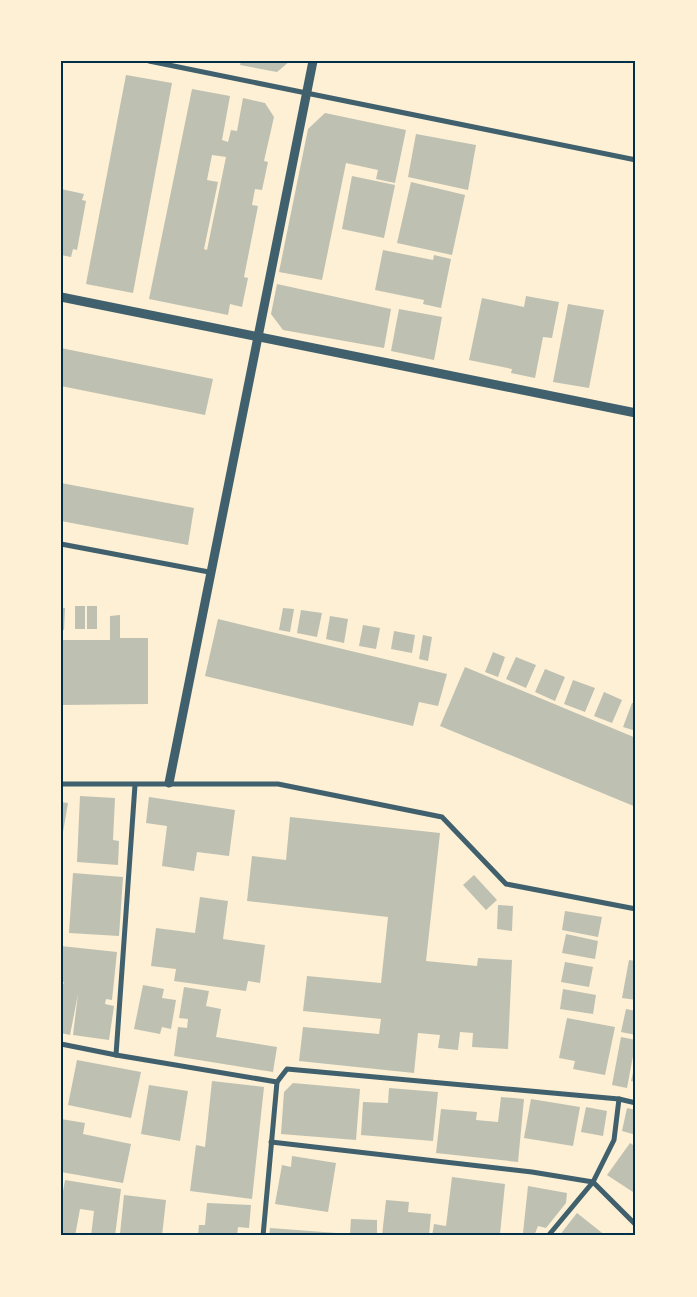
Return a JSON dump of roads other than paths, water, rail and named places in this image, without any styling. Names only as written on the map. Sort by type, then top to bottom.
[{"type":"street","points":[[149,61],[636,160]]},
{"type":"street","points":[[169,783],[209,572],[313,61]]},
{"type":"street","points":[[61,297],[636,413]]},
{"type":"street","points":[[61,544],[209,572]]},
{"type":"street","points":[[61,784],[278,784],[442,817],[506,884],[636,908]]},
{"type":"street","points":[[116,1055],[135,785]]},
{"type":"street","points":[[61,1044],[277,1082]]},
{"type":"street","points":[[263,1236],[277,1082],[287,1069],[619,1099],[636,1103]]},
{"type":"street","points":[[548,1236],[593,1182],[614,1140],[619,1099]]},
{"type":"street","points":[[271,1142],[532,1172],[593,1182],[636,1225]]}]
